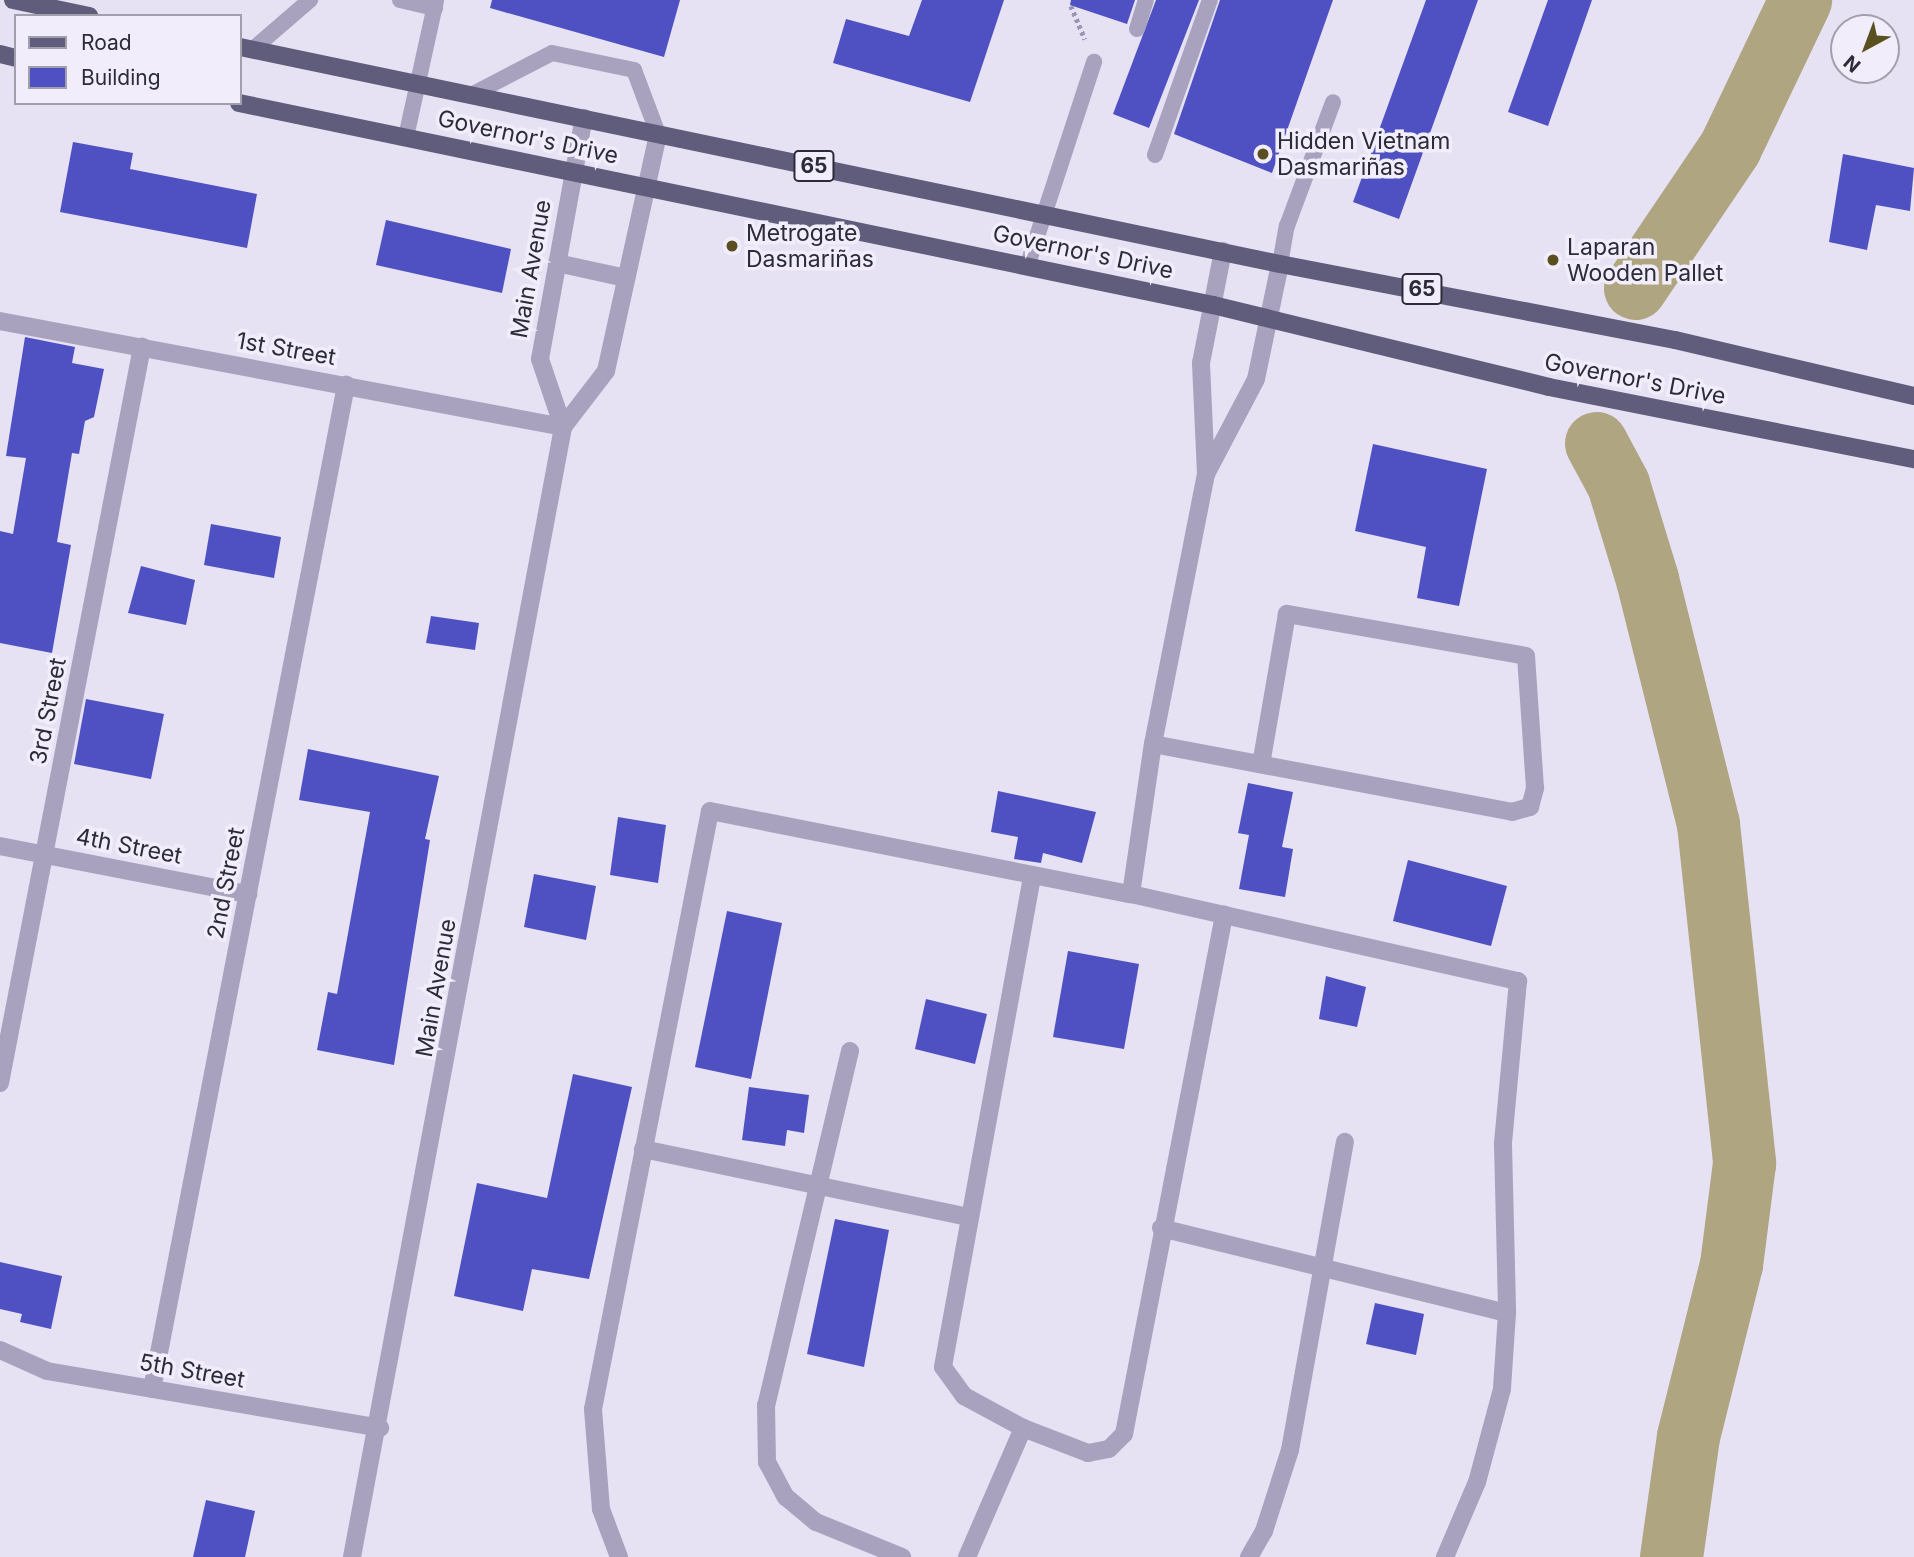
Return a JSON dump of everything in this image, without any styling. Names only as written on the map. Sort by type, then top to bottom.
[{"type":"main road","points":[[13,0],[80,14]]},
{"type":"main road","name":"Governor's Drive","points":[[246,48],[1280,264],[1675,340],[1914,396]]},
{"type":"main road","name":"Governor's Drive","points":[[242,104],[1213,304],[1549,387],[1914,459]]},
{"type":"street","name":"Main Avenue","points":[[564,427],[540,359],[584,118]]},
{"type":"street","name":"Main Avenue","points":[[352,1557],[380,1428],[564,427],[606,371],[658,134]]},
{"type":"street","points":[[1131,894],[1153,744],[1206,474],[1200,367],[1223,251]]},
{"type":"street","points":[[557,263],[626,278]]},
{"type":"street","points":[[1206,474],[1256,379],[1280,264]]},
{"type":"street","name":"1st Street","points":[[0,321],[564,427]]},
{"type":"street","name":"3rd Street","points":[[0,1083],[142,348]]},
{"type":"street","name":"2nd Street","points":[[152,1389],[346,385]]},
{"type":"street","points":[[1153,744],[1512,812],[1530,807],[1535,789],[1526,656],[1287,614],[1261,764]]},
{"type":"street","points":[[619,1557],[601,1509],[593,1409],[710,811],[1032,877],[1131,894],[1518,981],[1503,1144],[1507,1313],[1502,1389],[1477,1482],[1445,1557]]},
{"type":"street","name":"4th Street","points":[[0,846],[248,894]]},
{"type":"street","points":[[1032,877],[943,1367],[964,1396],[1023,1428],[1088,1453],[1109,1449],[1124,1434],[1161,1228],[1224,915]]},
{"type":"street","points":[[850,1051],[766,1405],[766,1462],[786,1497],[816,1522],[902,1557]]},
{"type":"street","points":[[1249,1557],[1264,1531],[1290,1450],[1326,1269],[1345,1142]]},
{"type":"street","points":[[643,1149],[969,1217]]},
{"type":"street","points":[[1161,1228],[1507,1313]]},
{"type":"street","name":"5th Street","points":[[0,1350],[47,1371],[380,1428]]},
{"type":"street","points":[[967,1557],[1023,1428]]},
{"type":"lane","points":[[246,48],[310,0]]},
{"type":"lane","points":[[400,0],[436,4],[405,137]]},
{"type":"lane","points":[[1137,29],[1146,0]]},
{"type":"lane","points":[[1155,155],[1210,0]]},
{"type":"lane","points":[[471,95],[552,52],[634,70],[658,134]]},
{"type":"lane","points":[[1027,267],[1094,62]]},
{"type":"lane","points":[[1280,264],[1287,226],[1333,102]]},
{"type":"path","points":[[1071,6],[1094,62]]},
{"type":"building","points":[[492,0],[680,0],[664,57],[490,8]]},
{"type":"building","points":[[922,0],[1004,0],[970,102],[833,63],[846,19],[909,36]]},
{"type":"building","points":[[1071,0],[1135,0],[1127,24],[1070,5]]},
{"type":"building","points":[[1156,0],[1199,0],[1149,128],[1113,114]]},
{"type":"building","points":[[1220,0],[1333,0],[1272,173],[1174,134]]},
{"type":"building","points":[[1426,0],[1478,0],[1399,219],[1353,202]]},
{"type":"building","points":[[1548,0],[1592,0],[1548,126],[1508,112]]},
{"type":"building","points":[[73,142],[133,153],[130,169],[257,194],[247,248],[60,212]]},
{"type":"building","points":[[1843,154],[1914,168],[1910,211],[1876,205],[1867,250],[1829,242]]},
{"type":"building","points":[[386,220],[511,249],[502,293],[376,265]]},
{"type":"building","points":[[25,337],[75,347],[72,363],[104,369],[94,417],[85,421],[79,454],[72,453],[57,542],[71,545],[52,653],[0,643],[0,531],[13,534],[26,458],[6,456]]},
{"type":"building","points":[[1373,444],[1487,469],[1459,606],[1417,598],[1426,547],[1355,531]]},
{"type":"building","points":[[211,524],[281,537],[274,578],[204,565]]},
{"type":"building","points":[[141,566],[195,580],[186,625],[128,613]]},
{"type":"building","points":[[431,616],[479,623],[475,650],[426,643]]},
{"type":"building","points":[[86,699],[164,714],[151,779],[74,764]]},
{"type":"building","points":[[308,749],[439,776],[425,839],[430,840],[394,1065],[317,1050],[328,992],[337,994],[370,812],[299,800]]},
{"type":"building","points":[[1248,783],[1293,792],[1282,847],[1293,849],[1285,897],[1239,889],[1249,835],[1238,833]]},
{"type":"building","points":[[998,791],[1096,812],[1082,863],[1043,853],[1041,863],[1014,859],[1018,837],[991,832]]},
{"type":"building","points":[[618,817],[666,825],[658,883],[610,875]]},
{"type":"building","points":[[1408,860],[1507,886],[1491,946],[1393,921]]},
{"type":"building","points":[[534,874],[596,886],[586,940],[524,927]]},
{"type":"building","points":[[727,911],[782,923],[751,1079],[695,1067]]},
{"type":"building","points":[[1068,951],[1139,964],[1124,1049],[1053,1037]]},
{"type":"building","points":[[1326,976],[1366,987],[1357,1027],[1319,1019]]},
{"type":"building","points":[[926,999],[987,1014],[975,1064],[915,1049]]},
{"type":"building","points":[[573,1074],[632,1087],[589,1279],[532,1269],[523,1311],[454,1296],[477,1183],[547,1198]]},
{"type":"building","points":[[749,1087],[809,1095],[804,1133],[787,1130],[785,1146],[742,1140]]},
{"type":"building","points":[[835,1219],[889,1230],[864,1367],[807,1354]]},
{"type":"building","points":[[0,1262],[62,1276],[51,1329],[20,1322],[22,1314],[0,1309]]},
{"type":"building","points":[[1375,1303],[1424,1314],[1416,1355],[1366,1344]]},
{"type":"building","points":[[206,1500],[255,1511],[245,1557],[193,1557]]},
{"type":"waterway","points":[[1635,288],[1730,147],[1800,0]]},
{"type":"waterway","points":[[1596,443],[1618,484],[1647,579],[1708,824],[1744,1163],[1731,1264],[1688,1436],[1671,1557]]},
{"type":"place","name":"Hidden Vietnam Dasmariñas","points":[[1263,154]]},
{"type":"place","name":"Metrogate Dasmariñas","points":[[732,246]]},
{"type":"place","name":"Laparan Wooden Pallet","points":[[1553,260]]}]
